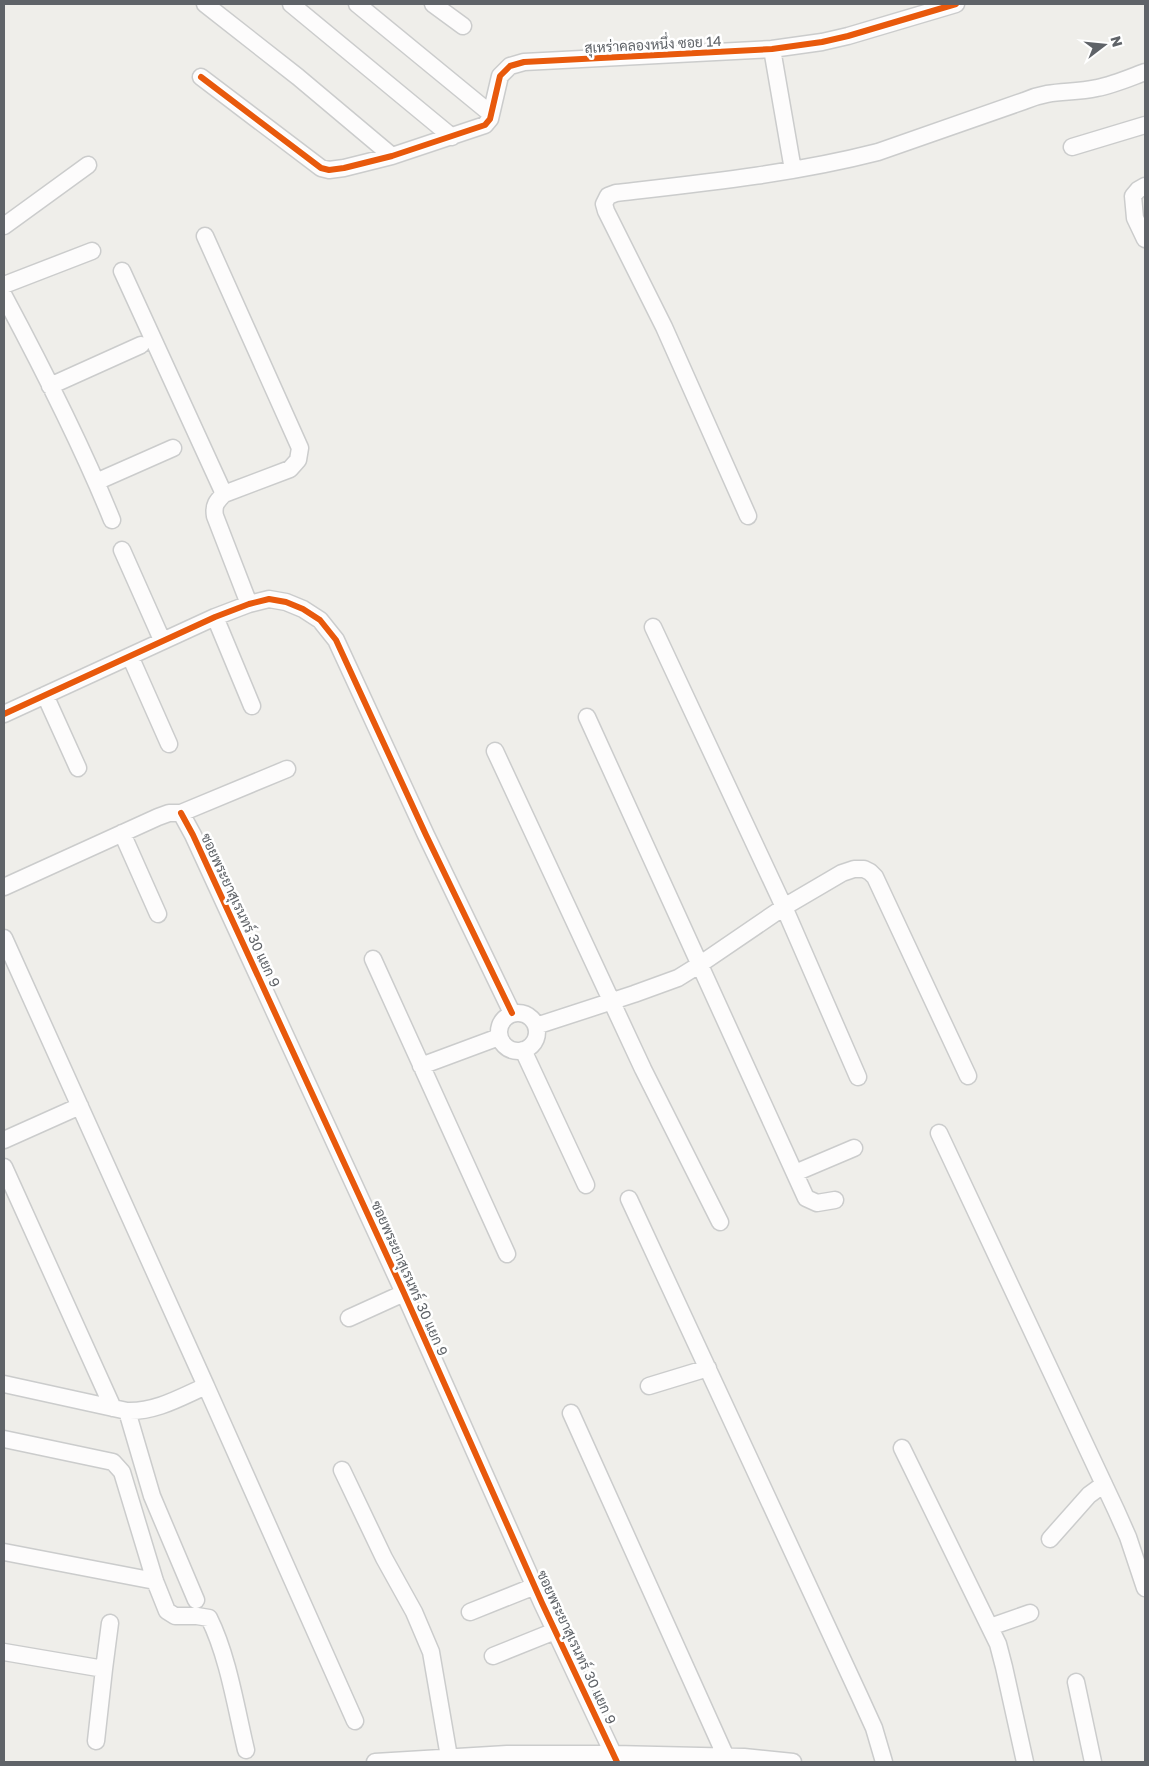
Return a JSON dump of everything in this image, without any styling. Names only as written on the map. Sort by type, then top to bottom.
[{"type":"street","points":[[205,4],[223,9],[298,77],[392,156]]},
{"type":"street","points":[[291,4],[452,137]]},
{"type":"street","points":[[201,77],[321,168],[329,170],[392,156],[485,125],[490,120],[491,114],[357,4]]},
{"type":"street","points":[[433,4],[463,26]]},
{"type":"street","name":"สุเหร่าคลองหนึ่ง ซอย 14","points":[[491,114],[500,76],[510,66],[524,62],[772,49],[822,42],[848,36],[956,4]]},
{"type":"street","points":[[772,49],[793,170]]},
{"type":"street","points":[[748,516],[664,327],[606,211],[604,204],[608,196],[616,193],[793,170],[878,152],[1024,101],[1039,94],[1099,88],[1145,72]]},
{"type":"street","points":[[1072,147],[1145,125]]},
{"type":"street","points":[[4,226],[88,164]]},
{"type":"street","points":[[1145,186],[1133,196],[1135,218],[1145,239]]},
{"type":"street","points":[[205,236],[300,448],[298,460],[290,469],[224,494],[217,501],[214,508],[214,516],[249,604]]},
{"type":"street","points":[[4,285],[92,251]]},
{"type":"street","points":[[122,271],[224,494]]},
{"type":"street","points":[[4,296],[50,386],[112,520]]},
{"type":"street","points":[[50,386],[141,345]]},
{"type":"street","points":[[96,482],[173,448]]},
{"type":"street","points":[[122,550],[162,640]]},
{"type":"street","points":[[4,714],[162,640],[249,604],[269,599],[286,602],[303,609],[320,620],[336,640],[426,835],[512,1013]]},
{"type":"street","points":[[215,617],[252,706]]},
{"type":"street","points":[[653,628],[784,907],[858,1077]]},
{"type":"street","points":[[130,656],[169,744]]},
{"type":"street","points":[[45,695],[78,768]]},
{"type":"street","points":[[588,717],[806,1198],[817,1203],[836,1200]]},
{"type":"street","points":[[496,752],[643,1069],[720,1222]]},
{"type":"street","points":[[4,887],[164,815],[181,813],[286,769]]},
{"type":"street","name":"ซอยพระยาสุเรนทร์ 30 แยก 9","points":[[181,813],[260,978],[404,1293],[555,1631],[616,1759]]},
{"type":"street","points":[[122,833],[158,914]]},
{"type":"street","points":[[536,1026],[678,978],[784,907],[842,874],[854,869],[864,869],[876,878],[968,1076]]},
{"type":"street","points":[[4,938],[355,1721]]},
{"type":"street","points":[[373,959],[507,1254]]},
{"type":"street","points":[[512,1013],[526,1014],[536,1026],[535,1041],[524,1050],[516,1051],[509,1049],[499,1038],[500,1022],[512,1013]]},
{"type":"street","points":[[420,1066],[499,1038]]},
{"type":"street","points":[[524,1050],[586,1185]]},
{"type":"street","points":[[4,1140],[80,1106]]},
{"type":"street","points":[[940,1133],[1128,1537],[1145,1588]]},
{"type":"street","points":[[795,1173],[854,1148]]},
{"type":"street","points":[[4,1167],[120,1409],[152,1496],[196,1600]]},
{"type":"street","points":[[630,1199],[863,1703],[874,1728],[884,1762]]},
{"type":"street","points":[[349,1318],[404,1293]]},
{"type":"street","points":[[649,1386],[708,1368]]},
{"type":"street","points":[[4,1384],[120,1409],[140,1411],[164,1405],[206,1386]]},
{"type":"street","points":[[571,1413],[726,1757]]},
{"type":"street","points":[[4,1439],[113,1462],[122,1472],[155,1581],[167,1611],[175,1616],[209,1618],[224,1658],[246,1750]]},
{"type":"street","points":[[902,1448],[990,1627],[1004,1667],[1025,1762]]},
{"type":"street","points":[[342,1470],[384,1558],[414,1612],[432,1652],[449,1757]]},
{"type":"street","points":[[1050,1538],[1089,1495],[1104,1484]]},
{"type":"street","points":[[4,1552],[155,1581]]},
{"type":"street","points":[[470,1612],[535,1586]]},
{"type":"street","points":[[990,1627],[1030,1613]]},
{"type":"street","points":[[96,1742],[110,1623]]},
{"type":"street","points":[[493,1656],[555,1631]]},
{"type":"street","points":[[4,1652],[104,1669]]},
{"type":"street","points":[[1076,1682],[1093,1762]]},
{"type":"street","points":[[375,1762],[498,1754],[616,1759],[726,1757],[793,1762]]},
{"type":"cycle path","points":[[201,77],[321,168],[329,170],[392,156],[485,125],[490,119],[500,76],[510,66],[524,62],[772,49],[822,42],[848,36],[956,4]]},
{"type":"cycle path","points":[[4,714],[215,617],[249,604],[269,599],[286,602],[303,609],[320,620],[336,640],[426,835],[512,1013]]},
{"type":"cycle path","points":[[181,813],[193,835],[404,1293],[542,1603],[617,1762]]}]
